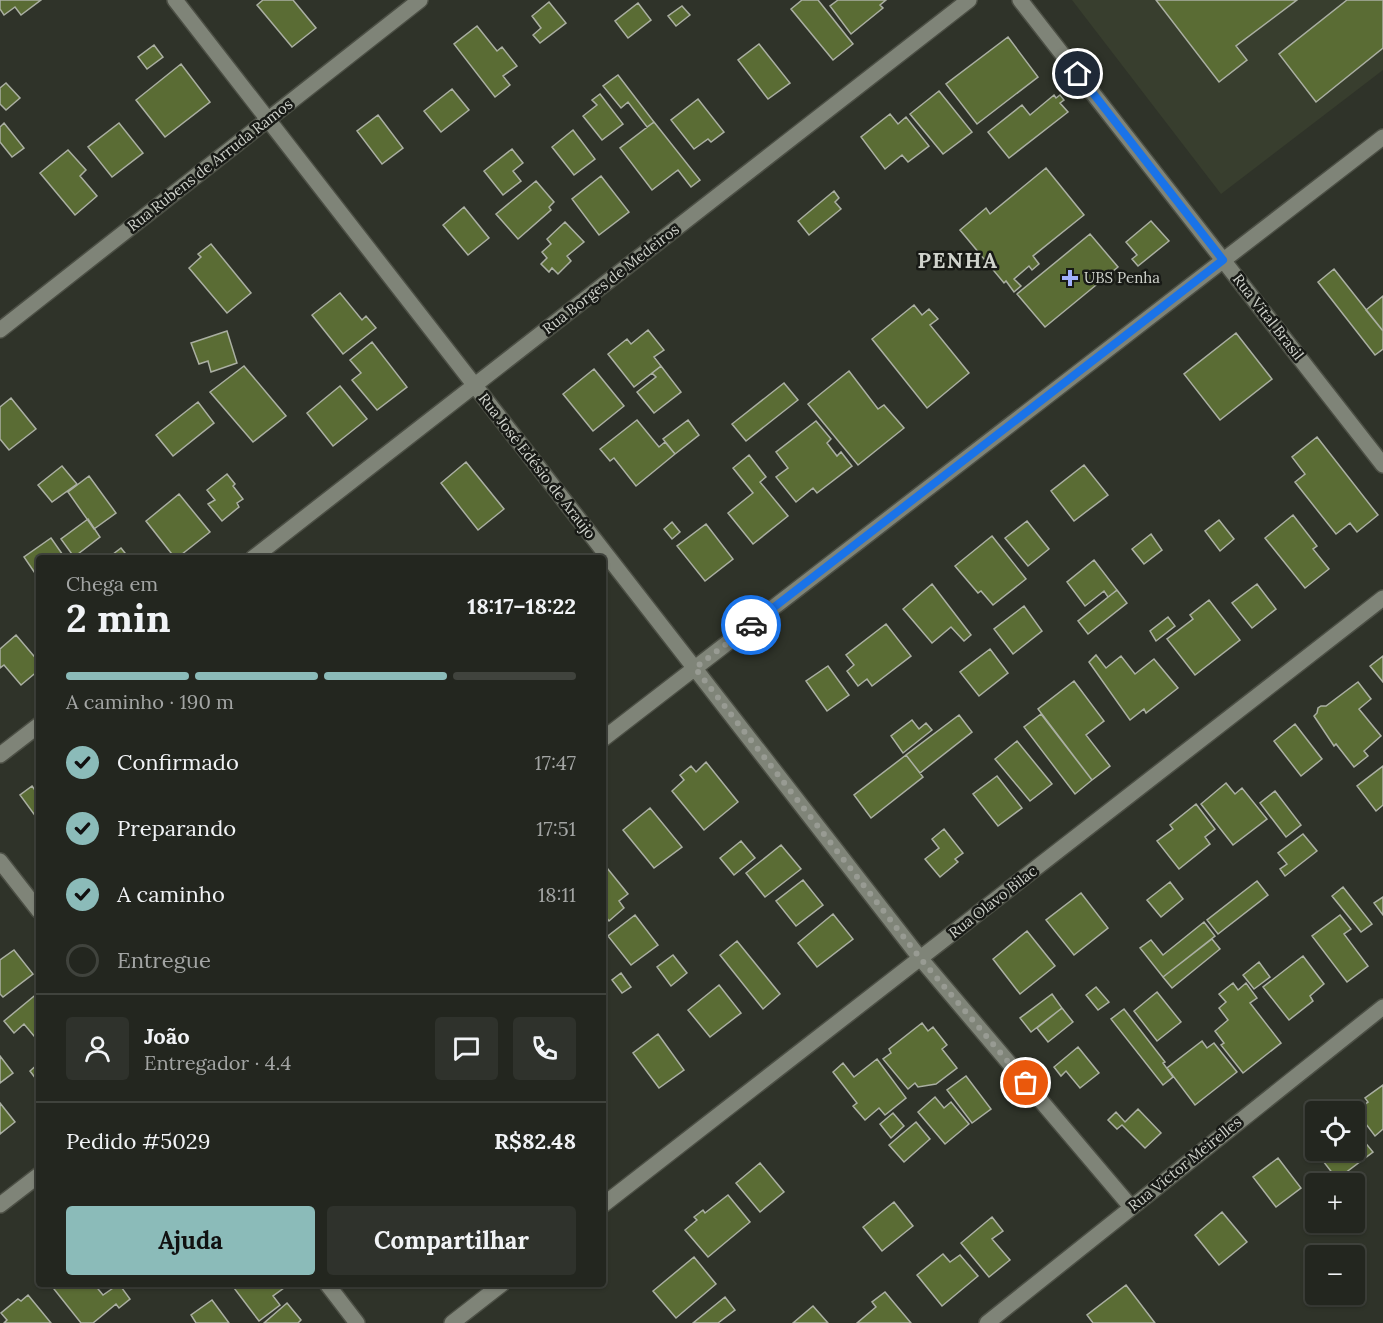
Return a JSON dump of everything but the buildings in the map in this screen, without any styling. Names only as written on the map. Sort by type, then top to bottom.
[{"type":"street","name":"Rua José Edésio de Araújo","points":[[175,0],[920,958],[1131,1207]]},
{"type":"street","name":"Rua Rubens de Arruda Ramos","points":[[0,330],[420,0]]},
{"type":"street","name":"Rua Borges de Medeiros","points":[[257,555],[969,0]]},
{"type":"street","name":"Rua Vital Brasil","points":[[1020,0],[1383,465]]},
{"type":"street","points":[[606,738],[1383,137]]},
{"type":"street","name":"Rua Olavo Bilac","points":[[606,1203],[1383,598]]},
{"type":"street","points":[[0,755],[36,727]]},
{"type":"street","points":[[0,861],[36,907]]},
{"type":"street","name":"Rua Victor Meirelles","points":[[987,1323],[1383,1006]]},
{"type":"street","points":[[0,1205],[36,1177]]},
{"type":"street","points":[[329,1287],[357,1323]]},
{"type":"street","points":[[452,1323],[498,1287]]},
{"type":"shaded area","points":[[1072,0],[1383,0],[1383,70],[1221,194]]},
{"type":"way so far","points":[[751,625],[695,668],[920,958],[1026,1083]]},
{"type":"place","name":"UBS Penha","points":[[1070,278]]},
{"type":"district","name":"PENHA","points":[[958,261]]},
{"type":"route","points":[[751,625],[1223,260],[1078,74]]}]
